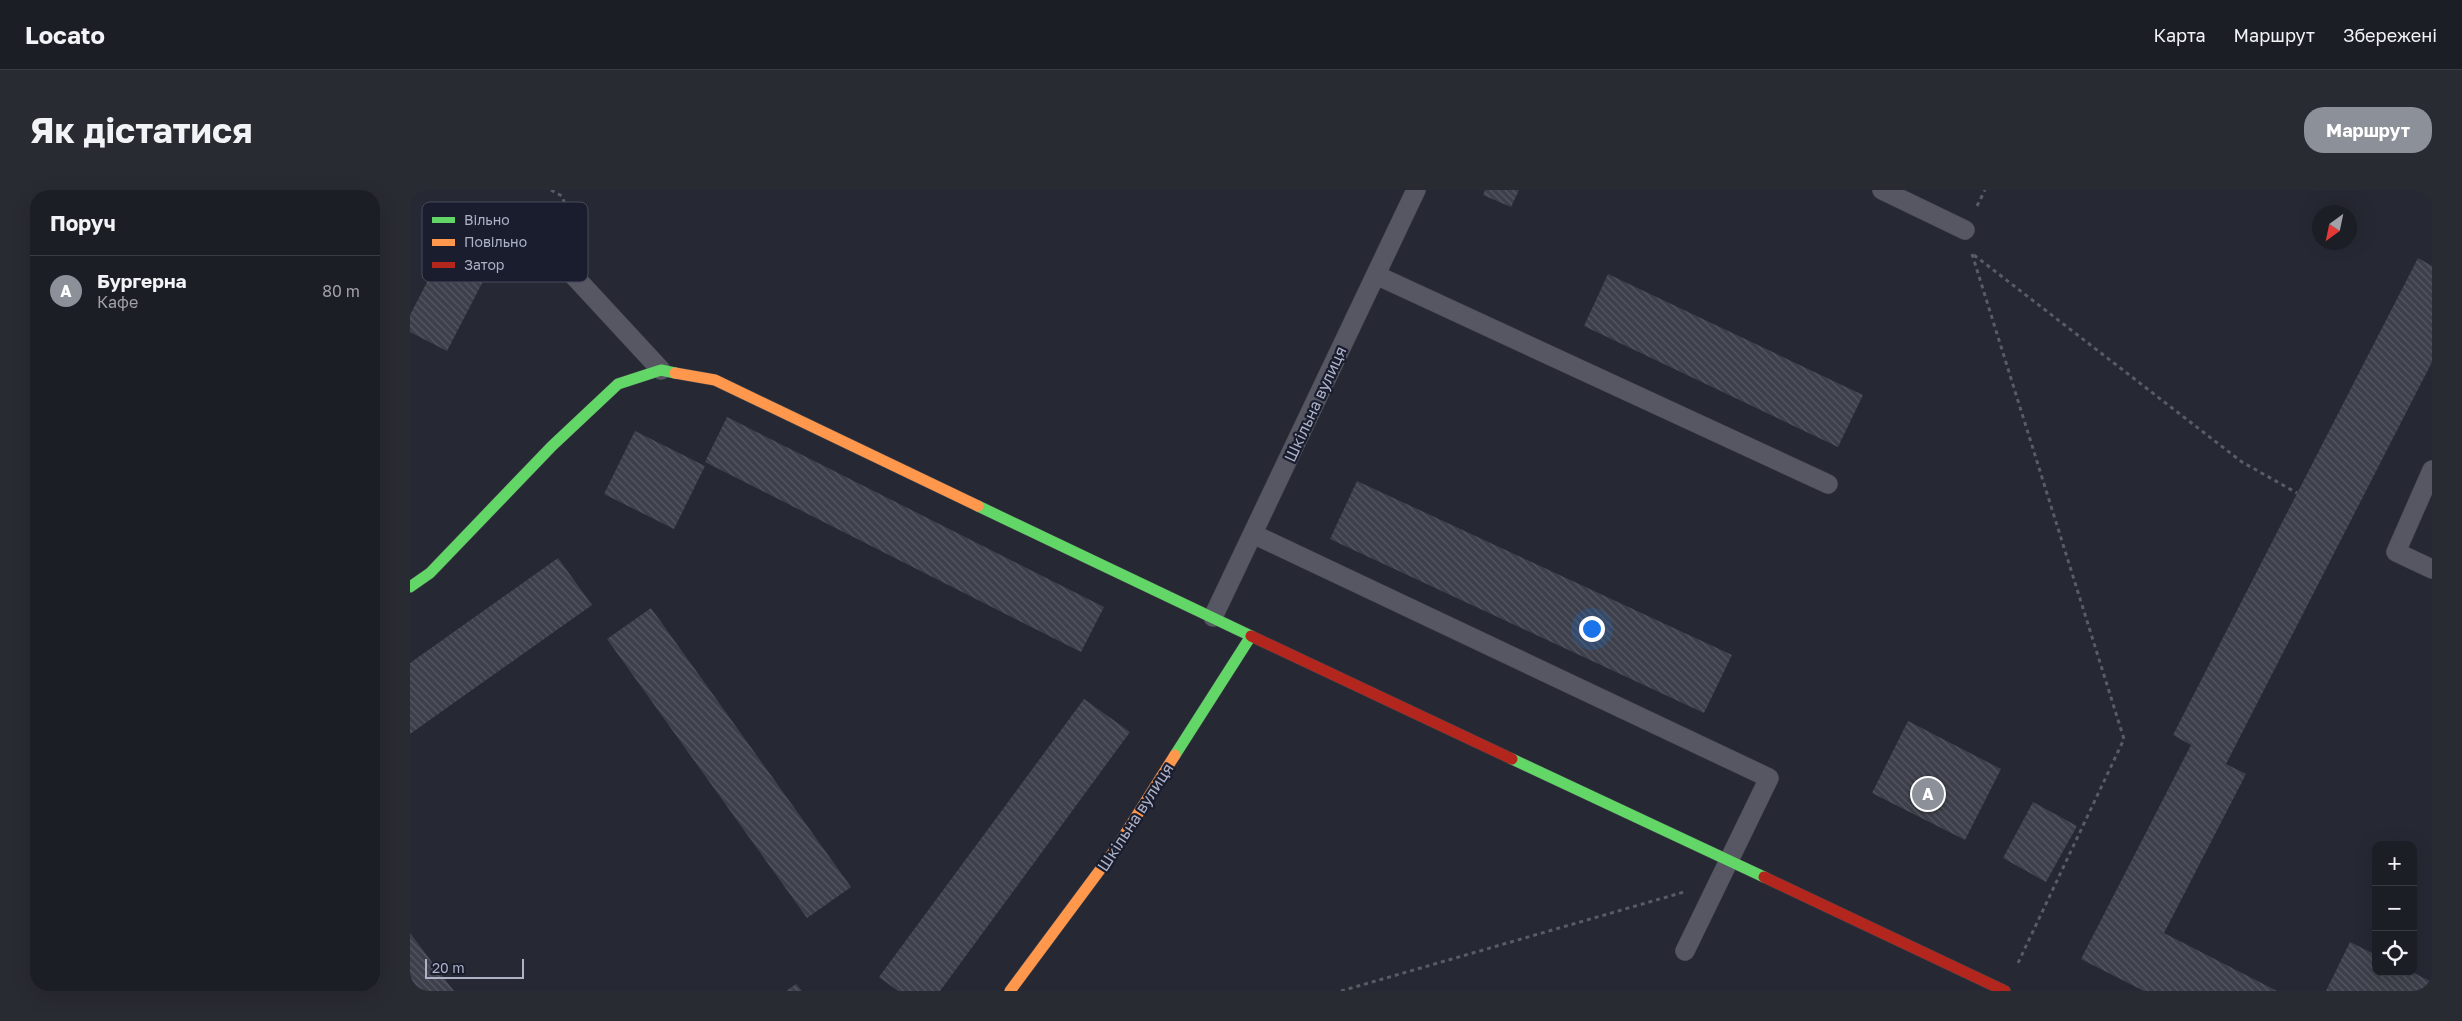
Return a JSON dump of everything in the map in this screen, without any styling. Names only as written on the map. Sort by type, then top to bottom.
[{"type":"street","points":[[410,587],[430,573],[552,446],[618,384],[662,370],[715,380],[1251,636],[2005,991]]},
{"type":"street","name":"Шкільна вулиця","points":[[1010,991],[1117,847],[1251,636]]},
{"type":"lane","name":"Шкільна вулиця","points":[[1213,617],[1416,190]]},
{"type":"lane","points":[[1882,190],[1965,230]]},
{"type":"lane","points":[[1376,275],[1828,484]]},
{"type":"lane","points":[[580,282],[662,370]]},
{"type":"lane","points":[[2432,470],[2396,552],[2432,568]]},
{"type":"lane","points":[[1253,534],[1769,778],[1727,860],[1686,951]]},
{"type":"path","points":[[551,190],[562,196],[564,202]]},
{"type":"path","points":[[1965,230],[2124,739],[2005,991]]},
{"type":"path","points":[[1972,253],[2242,462],[2297,493]]},
{"type":"path","points":[[1342,991],[1717,883]]},
{"type":"building","points":[[1485,190],[1519,190],[1511,207],[1483,195]]},
{"type":"building","points":[[2418,258],[2432,266],[2432,362],[2226,764],[2246,774],[2164,933],[2277,991],[2144,991],[2081,959],[2191,745],[2173,735]]},
{"type":"building","points":[[1608,274],[1863,395],[1838,447],[1584,326]]},
{"type":"building","points":[[427,282],[483,282],[447,351],[410,332],[410,315]]},
{"type":"building","points":[[727,417],[1104,607],[1081,652],[705,462]]},
{"type":"building","points":[[635,431],[705,466],[674,529],[604,494]]},
{"type":"building","points":[[1357,481],[1732,655],[1704,713],[1330,539]]},
{"type":"building","points":[[558,558],[592,605],[410,734],[410,663]]},
{"type":"building","points":[[651,608],[851,887],[807,918],[607,639]]},
{"type":"building","points":[[1084,699],[1130,732],[940,991],[898,991],[879,977]]},
{"type":"building","points":[[1908,721],[2001,769],[1965,840],[1872,793]]},
{"type":"building","points":[[2033,802],[2077,826],[2046,882],[2003,858]]},
{"type":"building","points":[[410,933],[454,991],[410,991]]},
{"type":"building","points":[[2350,942],[2372,953],[2372,976],[2417,974],[2432,982],[2432,991],[2326,991]]},
{"type":"building","points":[[796,984],[802,991],[786,991]]},
{"type":"traffic: fast","points":[[410,587],[430,573],[552,446],[618,384],[661,370],[675,373]]},
{"type":"traffic: fast","points":[[978,506],[1251,636]]},
{"type":"traffic: fast","points":[[1175,755],[1251,636]]},
{"type":"traffic: fast","points":[[1512,759],[1764,877]]},
{"type":"traffic: slow","points":[[675,373],[715,380],[978,506]]},
{"type":"traffic: slow","points":[[1010,991],[1117,847],[1175,755]]},
{"type":"traffic: jam","points":[[1251,636],[1512,759]]},
{"type":"traffic: jam","points":[[1764,877],[2005,991]]},
{"type":"place","name":"Бургерна","points":[[1928,794]]}]
